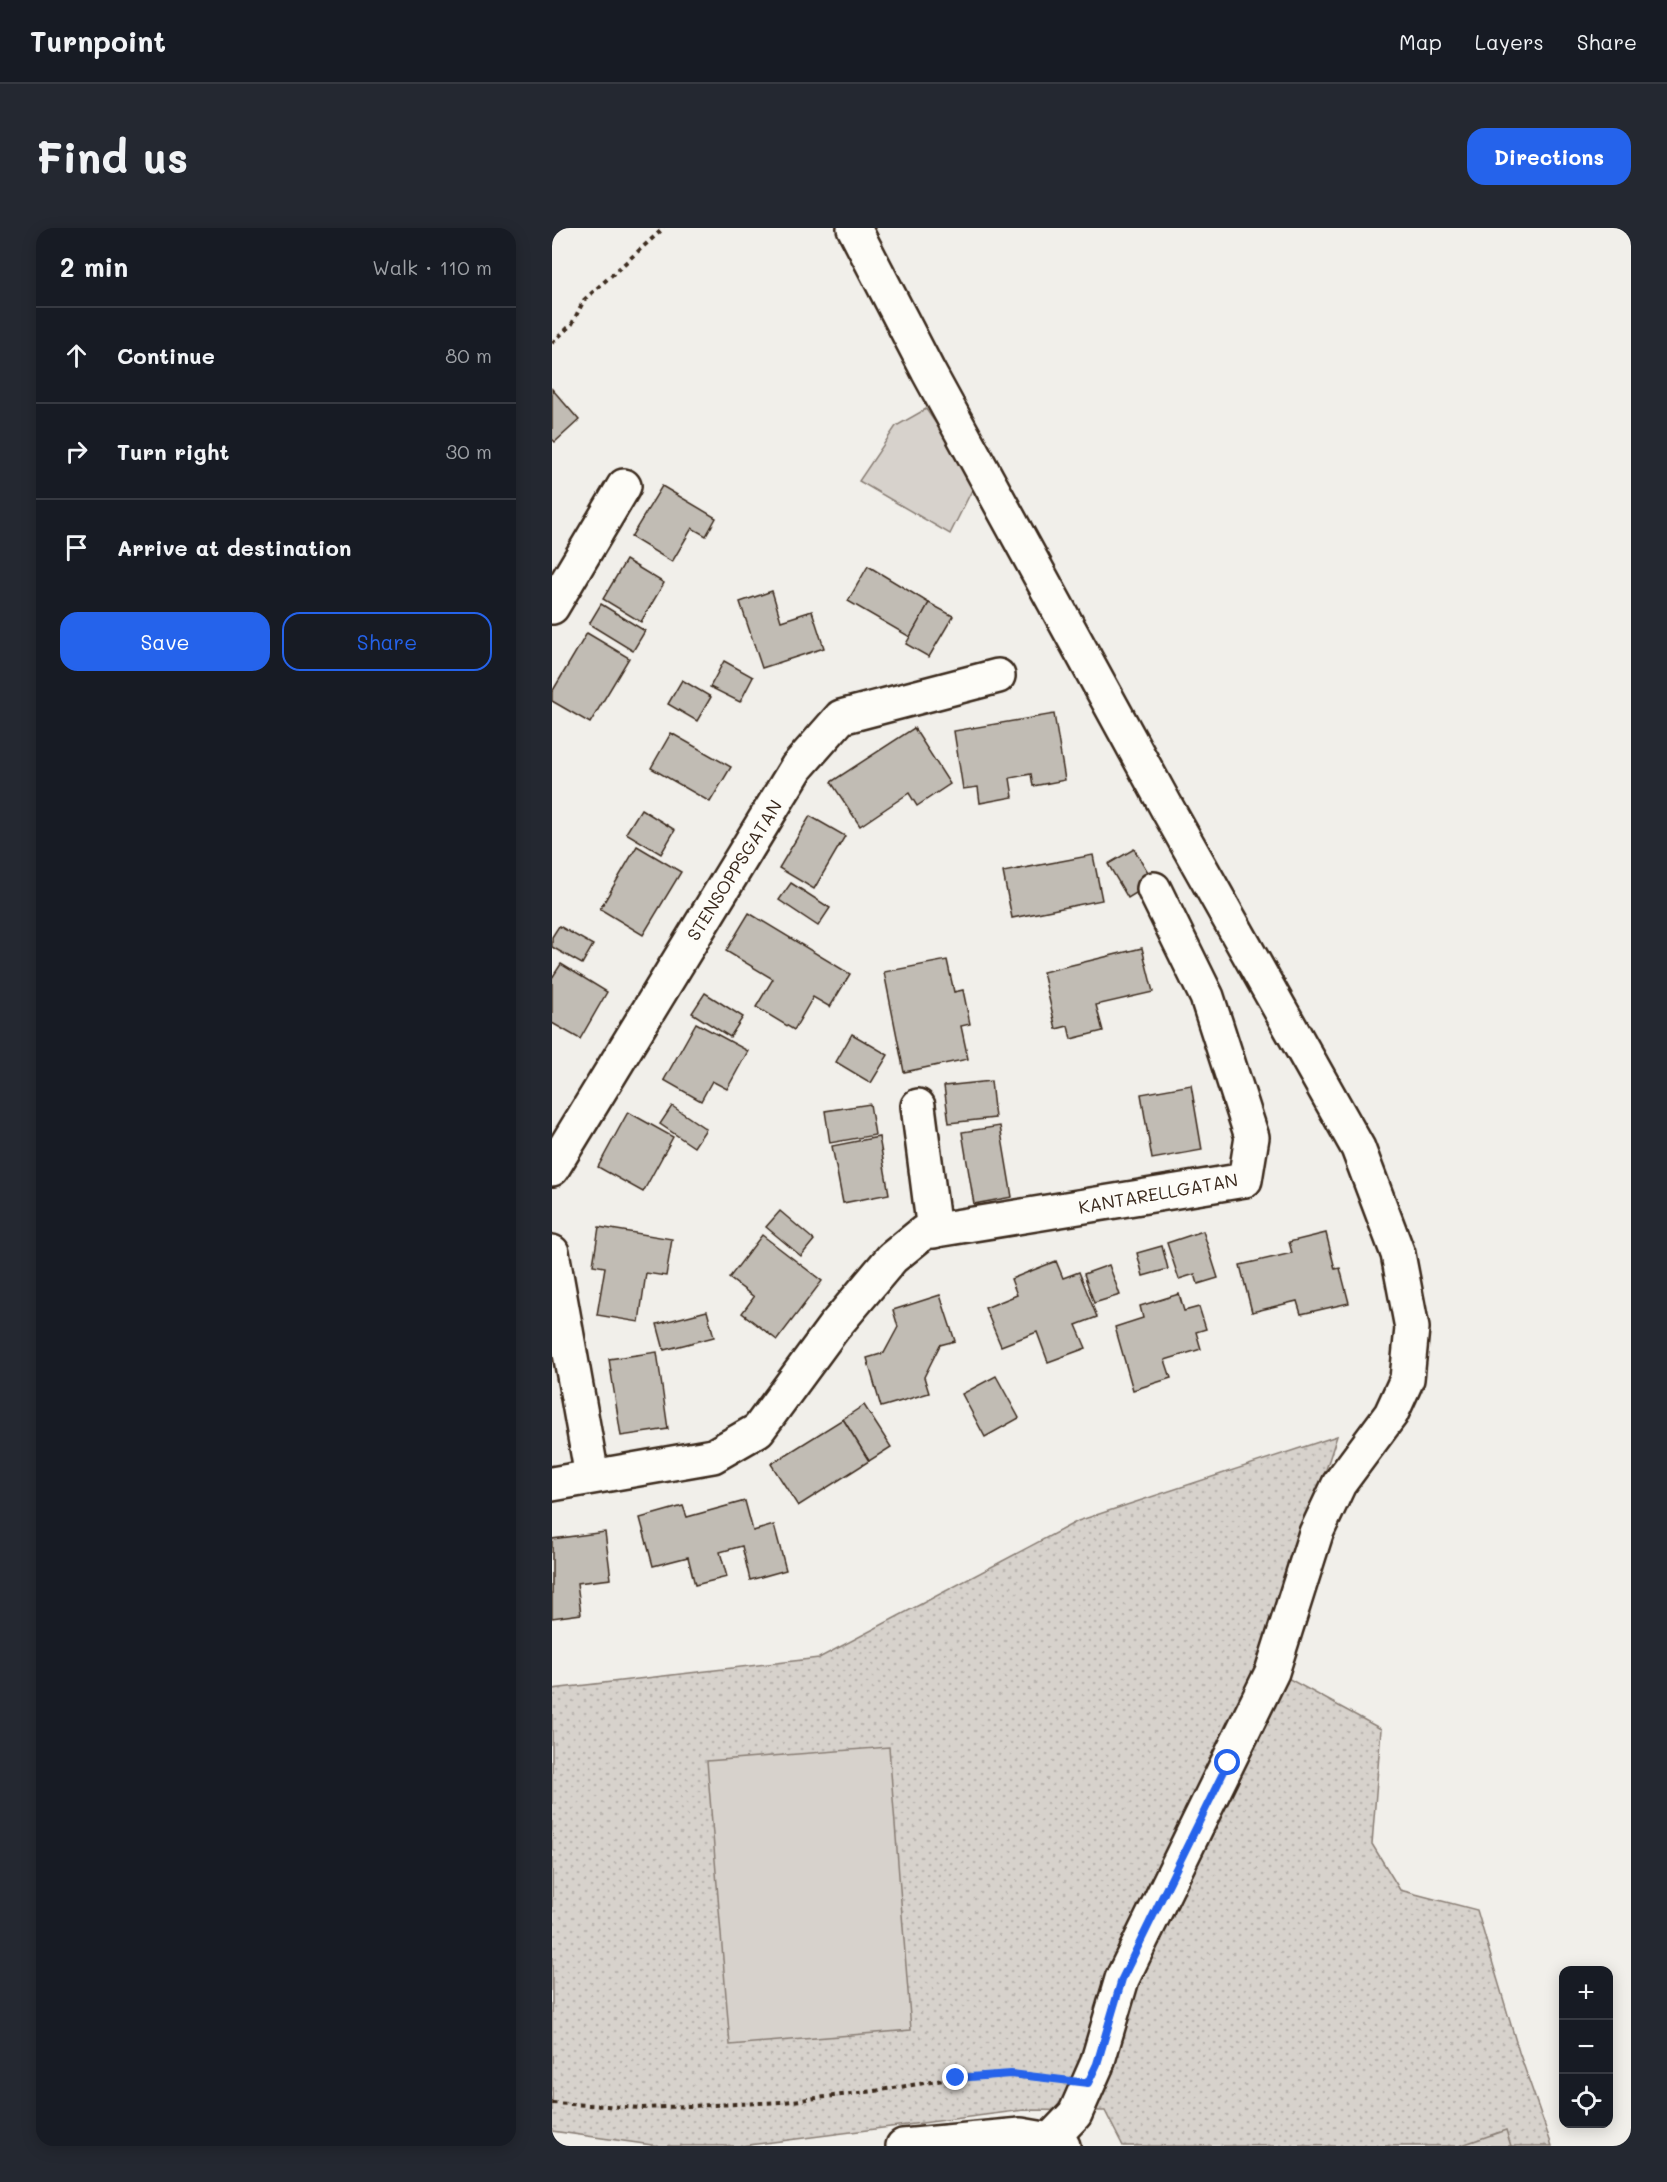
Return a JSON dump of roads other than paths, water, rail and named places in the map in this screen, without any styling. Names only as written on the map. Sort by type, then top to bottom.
[{"type":"street","points":[[854,228],[928,371],[1150,777],[1358,1149],[1398,1254],[1412,1328],[1407,1379],[1391,1414],[1339,1484],[1316,1533],[1272,1672],[1122,1979],[1097,2064],[1075,2114],[1056,2143],[1021,2135],[903,2146]]},
{"type":"street","points":[[552,608],[624,486]]},
{"type":"street","name":"STENSOPPSGATAN","points":[[552,1169],[797,767],[841,717],[998,676]]},
{"type":"street","name":"KANTARELLGATAN","points":[[552,1484],[712,1456],[758,1430],[833,1328],[892,1258],[924,1232],[1245,1180],[1251,1137],[1208,997],[1154,889]]},
{"type":"street","points":[[918,1106],[934,1231]]},
{"type":"street","points":[[552,1252],[592,1476]]}]
